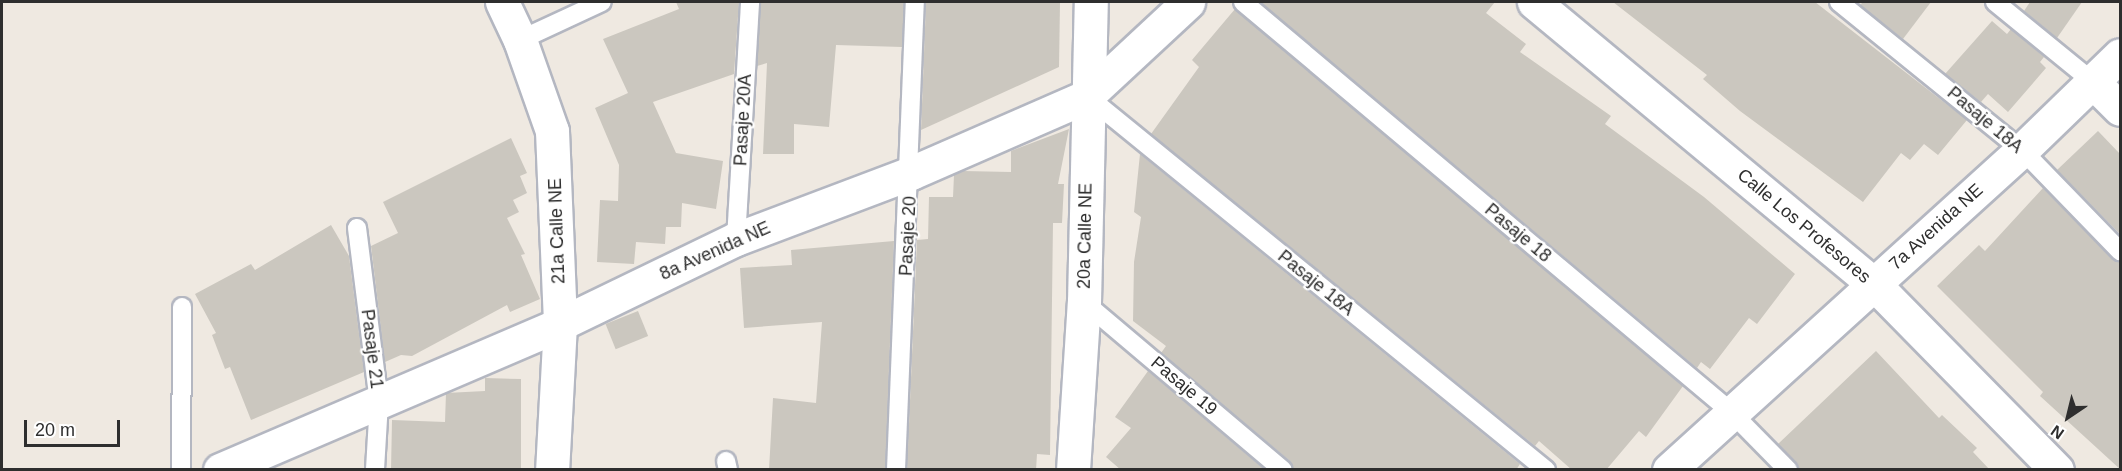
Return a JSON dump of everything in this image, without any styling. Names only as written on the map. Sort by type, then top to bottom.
[{"type":"street","name":"21a Calle NE","points":[[502,2],[520,40],[552,131],[560,324],[552,470]]},
{"type":"street","name":"20a Calle NE","points":[[1073,470],[1084,302],[1087,96],[1091,2]]},
{"type":"street","name":"8a Avenida NE","points":[[220,470],[560,324],[736,239],[911,172],[1087,96],[1188,2]]},
{"type":"street","name":"Calle Los Profesores","points":[[1534,2],[1874,284],[2058,470]]},
{"type":"street","name":"7a Avenida NE","points":[[1669,470],[1730,411],[2022,150],[2121,55]]},
{"type":"street","points":[[2093,82],[2121,109]]},
{"type":"lane","points":[[520,40],[602,2]]},
{"type":"lane","name":"Pasaje 20A","points":[[736,239],[750,2]]},
{"type":"lane","name":"Pasaje 20","points":[[896,470],[911,172],[915,2]]},
{"type":"lane","name":"Pasaje 18","points":[[1243,2],[1730,411],[1788,470]]},
{"type":"lane","name":"Pasaje 18A","points":[[1839,2],[2022,150],[2121,251]]},
{"type":"lane","points":[[1995,2],[2093,82]]},
{"type":"lane","name":"Pasaje 18A","points":[[1087,96],[1546,470]]},
{"type":"lane","name":"Pasaje 21","points":[[357,228],[379,402],[375,470]]},
{"type":"lane","name":"Pasaje 19","points":[[1084,302],[1283,470]]},
{"type":"lane","points":[[181,470],[182,307]]},
{"type":"building","points":[[676,2],[739,2],[734,74],[653,102],[676,153],[723,161],[716,209],[682,203],[681,227],[666,227],[665,244],[636,242],[634,264],[597,262],[600,200],[618,201],[619,165],[595,108],[628,93],[603,39],[679,9]]},
{"type":"building","points":[[761,2],[904,2],[902,47],[836,45],[829,127],[794,124],[794,154],[763,154],[767,63],[757,66]]},
{"type":"building","points":[[926,2],[1060,2],[1059,67],[921,130]]},
{"type":"building","points":[[1260,2],[1495,2],[1486,13],[1526,44],[1520,52],[1611,116],[1605,124],[1704,197],[1795,274],[1757,324],[1749,318],[1710,369],[1701,362],[1697,368]]},
{"type":"building","points":[[1613,2],[1815,2],[1967,120],[1938,155],[1924,144],[1910,160],[1901,153],[1863,202],[1740,111],[1703,79],[1707,75]]},
{"type":"building","points":[[1863,2],[1931,2],[1903,39],[1860,5]]},
{"type":"building","points":[[2030,2],[2082,2],[2057,38],[2024,11]]},
{"type":"building","points":[[1235,9],[1683,386],[1646,437],[1639,431],[1606,470],[1572,470],[1539,441],[1535,446],[1151,134],[1199,67],[1192,60]]},
{"type":"building","points":[[1992,21],[2007,34],[2011,29],[2044,57],[2040,62],[2046,68],[2008,112],[1988,94],[1981,102],[1945,74]]},
{"type":"building","points":[[1069,129],[1058,184],[1064,184],[1062,223],[1053,223],[1050,455],[1037,454],[1036,470],[907,470],[917,240],[928,239],[929,197],[953,197],[954,175],[963,171],[1011,172],[1011,151]]},
{"type":"building","points":[[2098,131],[2121,155],[2121,235],[2057,170]]},
{"type":"building","points":[[511,138],[527,173],[520,176],[527,193],[513,200],[519,212],[507,218],[525,254],[521,255],[540,299],[510,312],[507,305],[412,356],[401,355],[385,362],[371,246],[398,233],[383,202]]},
{"type":"building","points":[[1140,154],[1520,464],[1516,470],[1294,470],[1290,461],[1161,353],[1166,346],[1133,321],[1134,262],[1141,217],[1134,212]]},
{"type":"building","points":[[2043,188],[2112,259],[2121,262],[2121,470],[2040,396],[2043,392],[1937,286],[1979,245],[1985,251]]},
{"type":"building","points":[[331,225],[349,256],[364,372],[251,420],[230,367],[225,369],[212,335],[216,333],[195,294],[251,264],[255,270]]},
{"type":"building","points":[[894,241],[885,470],[769,470],[773,398],[816,403],[822,322],[744,328],[740,268],[792,265],[791,250]]},
{"type":"building","points":[[638,311],[648,336],[616,349],[606,324]]},
{"type":"building","points":[[1876,351],[1939,418],[1942,415],[1977,448],[1973,452],[1990,470],[1799,470],[1778,444]]},
{"type":"building","points":[[1148,371],[1265,470],[1121,470],[1106,457],[1131,428],[1115,417]]},
{"type":"building","points":[[485,378],[521,379],[521,470],[391,470],[392,420],[445,422],[446,393],[485,391]]}]
